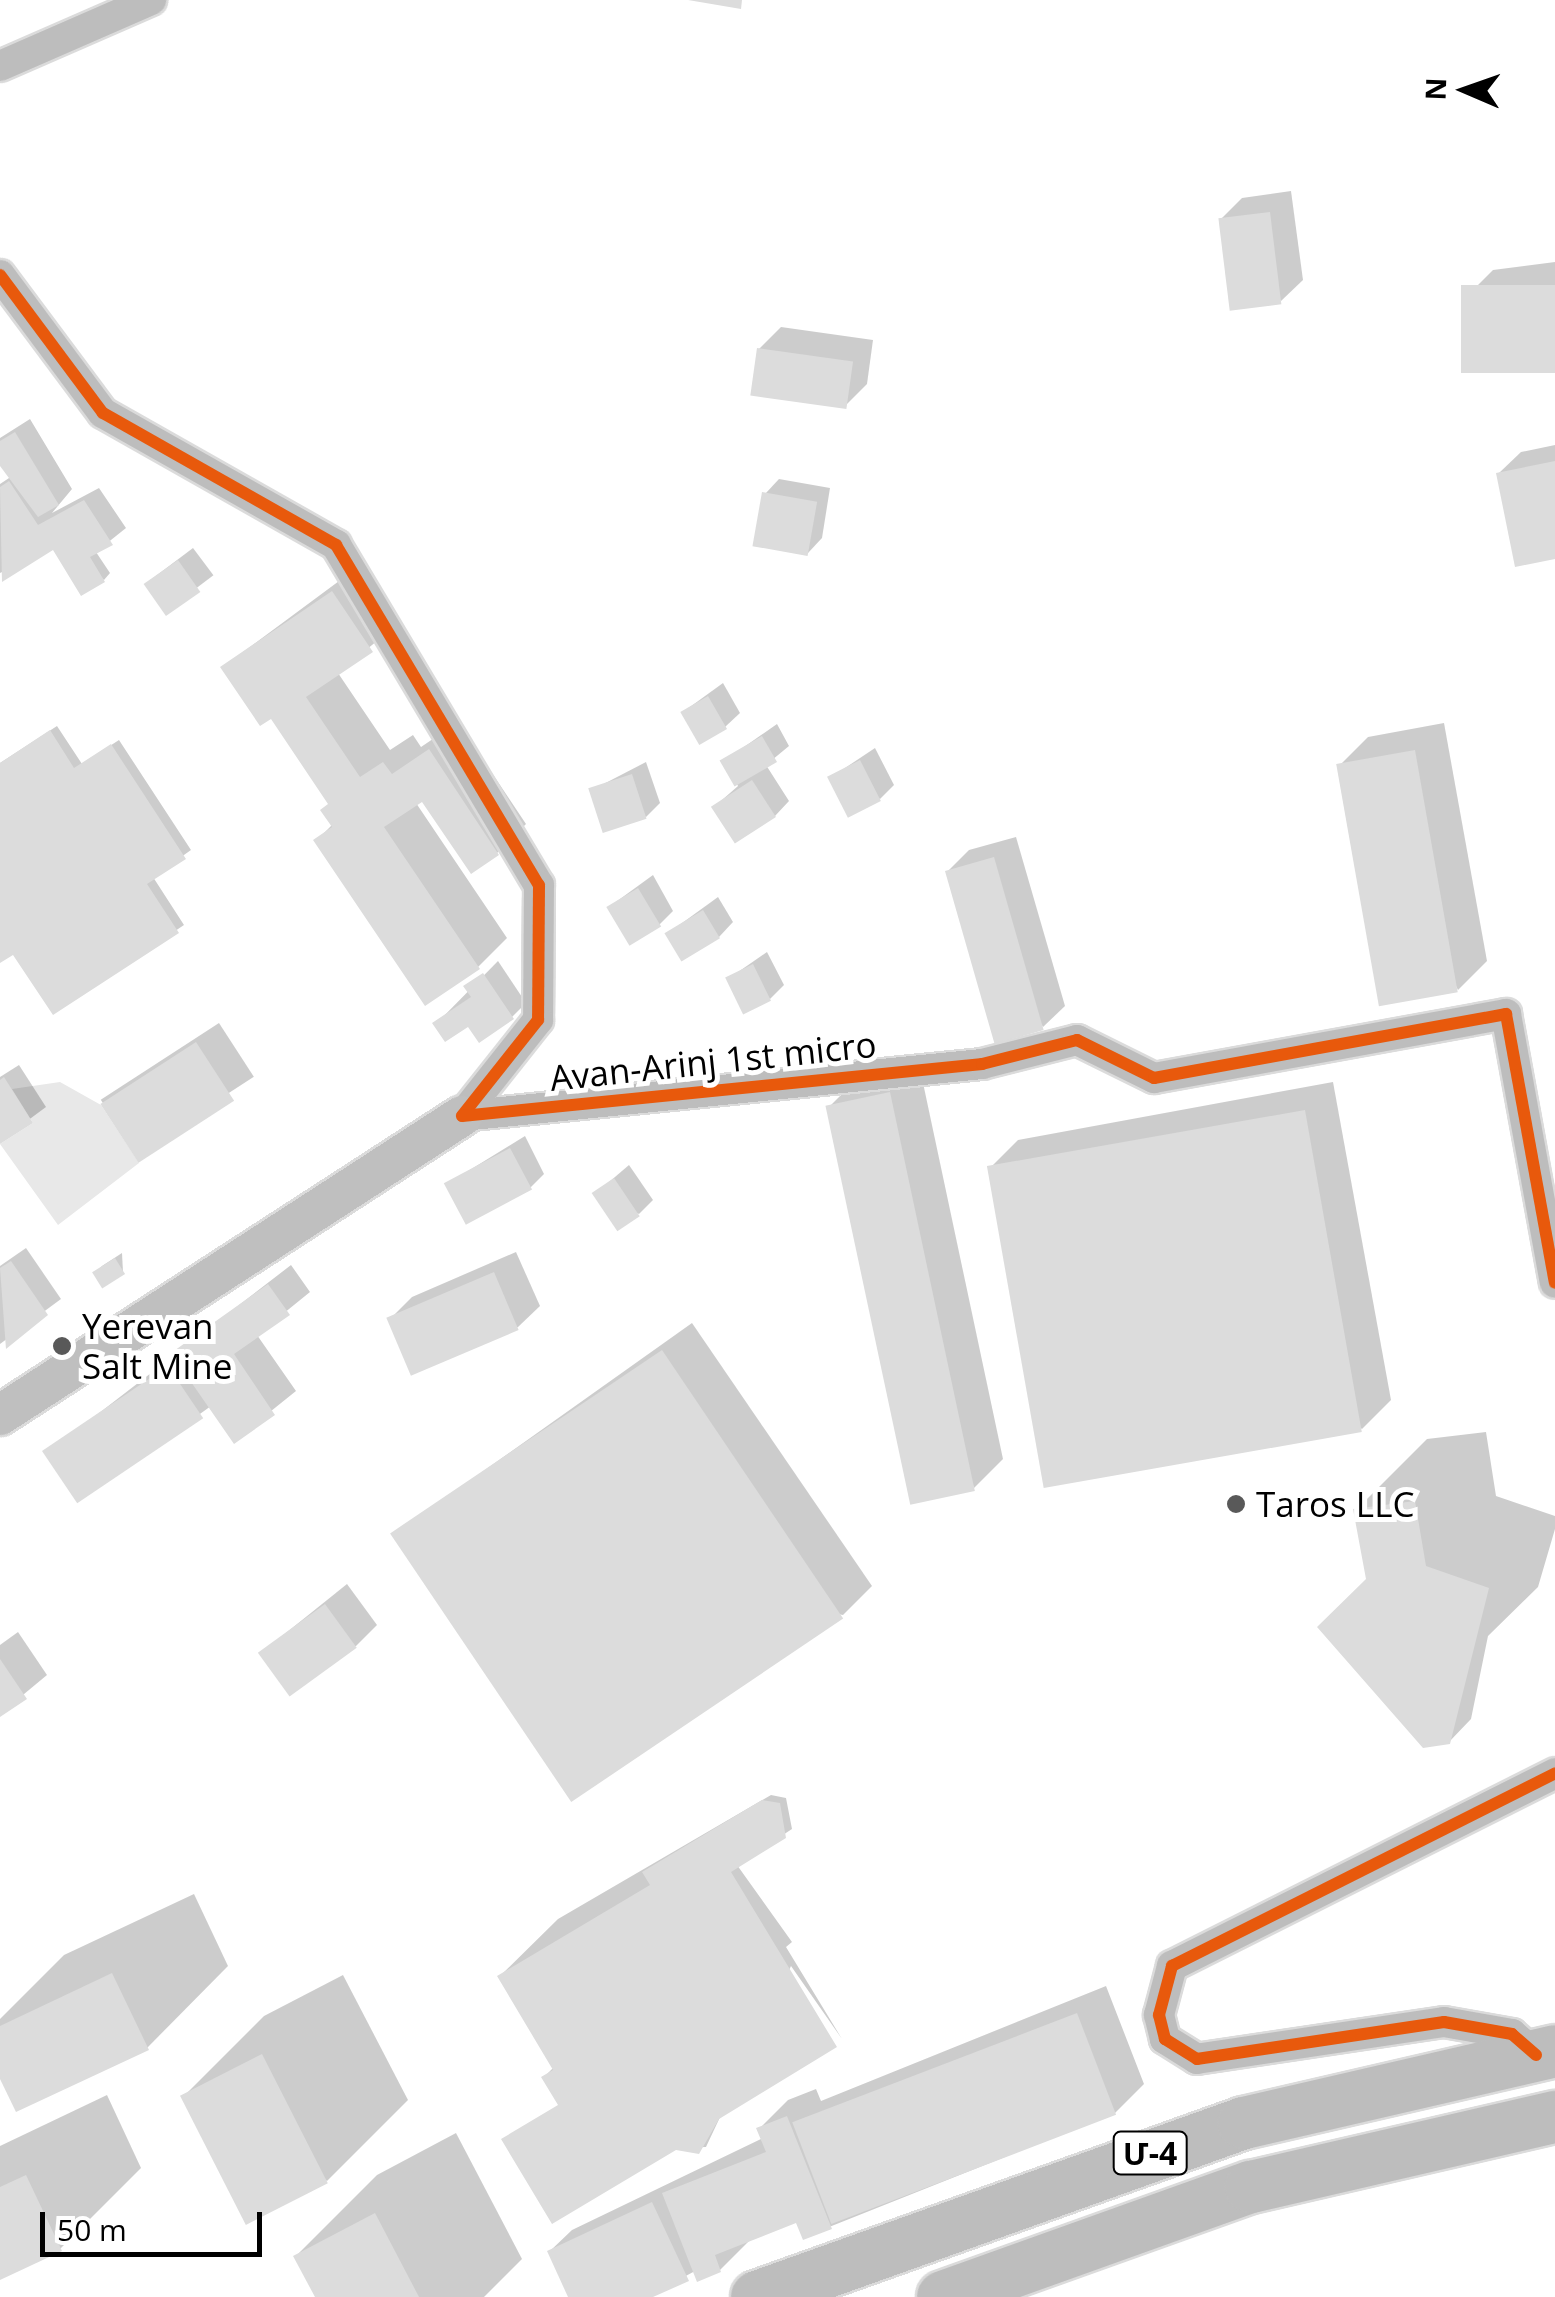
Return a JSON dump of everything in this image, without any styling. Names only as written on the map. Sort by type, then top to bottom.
[{"type":"highway","name":"Մ-4","points":[[757,2297],[1226,2128],[1545,2053]]},
{"type":"highway","name":"Մ-4","points":[[944,2297],[1251,2187],[1555,2117]]},
{"type":"street","points":[[0,66],[151,0]]},
{"type":"street","name":"Avan-Arinj 1st micro","points":[[0,275],[103,412],[336,545],[539,885],[538,1020],[462,1116]]},
{"type":"street","name":"Avan-Arinj 1st micro","points":[[462,1116],[982,1064],[1078,1040],[1154,1078],[1506,1014],[1555,1282]]},
{"type":"street","points":[[0,1415],[462,1116]]},
{"type":"street","points":[[1545,2053],[1512,2034],[1444,2022],[1197,2058],[1166,2039],[1160,2004],[1172,1966],[1555,1773]]},
{"type":"shaded area","points":[[60,1082],[101,1105],[139,1163],[58,1225],[0,1144],[33,1123],[12,1089]]},
{"type":"building","points":[[688,0],[742,0],[741,9]]},
{"type":"building","points":[[1270,212],[1281,304],[1230,311],[1218,218]]},
{"type":"building","points":[[1461,285],[1555,285],[1555,373],[1461,373]]},
{"type":"building","points":[[757,348],[853,361],[846,409],[750,396]]},
{"type":"building","points":[[15,432],[59,505],[38,517],[0,466],[0,441]]},
{"type":"building","points":[[1555,461],[1555,559],[1515,567],[1496,473]]},
{"type":"building","points":[[9,481],[38,525],[84,500],[113,545],[90,557],[105,582],[81,596],[53,550],[2,582],[0,487]]},
{"type":"building","points":[[762,492],[817,502],[808,556],[752,546]]},
{"type":"building","points":[[178,560],[200,592],[166,616],[144,584]]},
{"type":"building","points":[[332,591],[373,652],[306,697],[360,777],[383,762],[392,774],[429,749],[499,855],[471,874],[422,802],[384,827],[480,969],[425,1006],[313,840],[332,827],[320,810],[328,804],[271,719],[260,726],[220,667]]},
{"type":"building","points":[[708,696],[727,729],[699,745],[680,712]]},
{"type":"building","points":[[50,730],[74,768],[111,744],[186,859],[147,884],[179,933],[53,1015],[13,955],[0,963],[0,763]]},
{"type":"building","points":[[762,736],[777,762],[735,786],[720,760]]},
{"type":"building","points":[[1415,750],[1458,992],[1379,1006],[1336,764]]},
{"type":"building","points":[[860,760],[881,801],[848,818],[827,777]]},
{"type":"building","points":[[632,774],[647,819],[603,833],[588,788]]},
{"type":"building","points":[[752,780],[776,817],[735,844],[711,807]]},
{"type":"building","points":[[994,857],[1044,1030],[995,1044],[945,871]]},
{"type":"building","points":[[638,888],[661,927],[629,946],[606,907]]},
{"type":"building","points":[[703,910],[720,938],[681,961],[664,933]]},
{"type":"building","points":[[753,964],[771,1001],[743,1014],[725,978]]},
{"type":"building","points":[[483,973],[514,1019],[479,1043],[468,1027],[445,1042],[432,1023],[471,997],[463,986]]},
{"type":"building","points":[[196,1042],[234,1101],[139,1163],[100,1104]]},
{"type":"building","points":[[4,1077],[33,1123],[0,1144],[0,1080]]},
{"type":"building","points":[[890,1092],[975,1491],[910,1505],[825,1106]]},
{"type":"building","points":[[1305,1110],[1362,1432],[1044,1488],[987,1166]]},
{"type":"building","points":[[510,1148],[532,1189],[466,1225],[444,1183]]},
{"type":"building","points":[[614,1178],[640,1216],[617,1231],[592,1193]]},
{"type":"building","points":[[115,1258],[125,1274],[102,1288],[92,1272]]},
{"type":"building","points":[[11,1261],[48,1315],[6,1349],[0,1268]]},
{"type":"building","points":[[494,1272],[519,1330],[411,1376],[386,1318]]},
{"type":"building","points":[[268,1284],[290,1315],[234,1354],[275,1415],[234,1444],[171,1353]]},
{"type":"building","points":[[662,1350],[843,1619],[571,1802],[390,1533]]},
{"type":"building","points":[[168,1366],[203,1418],[77,1503],[42,1451]]},
{"type":"building","points":[[1415,1501],[1426,1566],[1489,1588],[1450,1744],[1423,1748],[1317,1627],[1366,1579],[1353,1509]]},
{"type":"building","points":[[325,1604],[357,1648],[290,1696],[258,1653]]},
{"type":"building","points":[[0,1659],[27,1699],[0,1717]]},
{"type":"building","points":[[762,1800],[780,1803],[786,1838],[731,1872],[837,2047],[719,2119],[699,2154],[676,2150],[552,2224],[501,2139],[558,2105],[541,2077],[553,2070],[497,1976],[650,1885],[642,1872]]},
{"type":"building","points":[[112,1973],[149,2050],[16,2112],[0,2079],[0,2026]]},
{"type":"building","points":[[1077,2013],[1116,2115],[831,2224],[792,2122]]},
{"type":"building","points":[[262,2054],[328,2183],[246,2225],[180,2096]]},
{"type":"building","points":[[787,2116],[832,2229],[803,2240],[796,2223],[715,2255],[721,2272],[697,2282],[662,2193],[766,2152],[756,2128]]},
{"type":"building","points":[[26,2175],[62,2251],[0,2280],[0,2187]]},
{"type":"building","points":[[652,2202],[689,2281],[653,2297],[568,2297],[547,2251]]},
{"type":"building","points":[[375,2213],[419,2297],[315,2297],[293,2256]]},
{"type":"cycle path","points":[[0,275],[103,413],[336,545],[539,885],[538,1020],[462,1116],[982,1064],[1077,1040],[1154,1078],[1506,1014],[1555,1283]]},
{"type":"cycle path","points":[[1536,2055],[1512,2034],[1444,2022],[1197,2059],[1165,2039],[1159,2015],[1172,1966],[1555,1773]]},
{"type":"place","name":"Yerevan Salt Mine","points":[[62,1346]]},
{"type":"place","name":"Taros LLC","points":[[1236,1504]]}]
